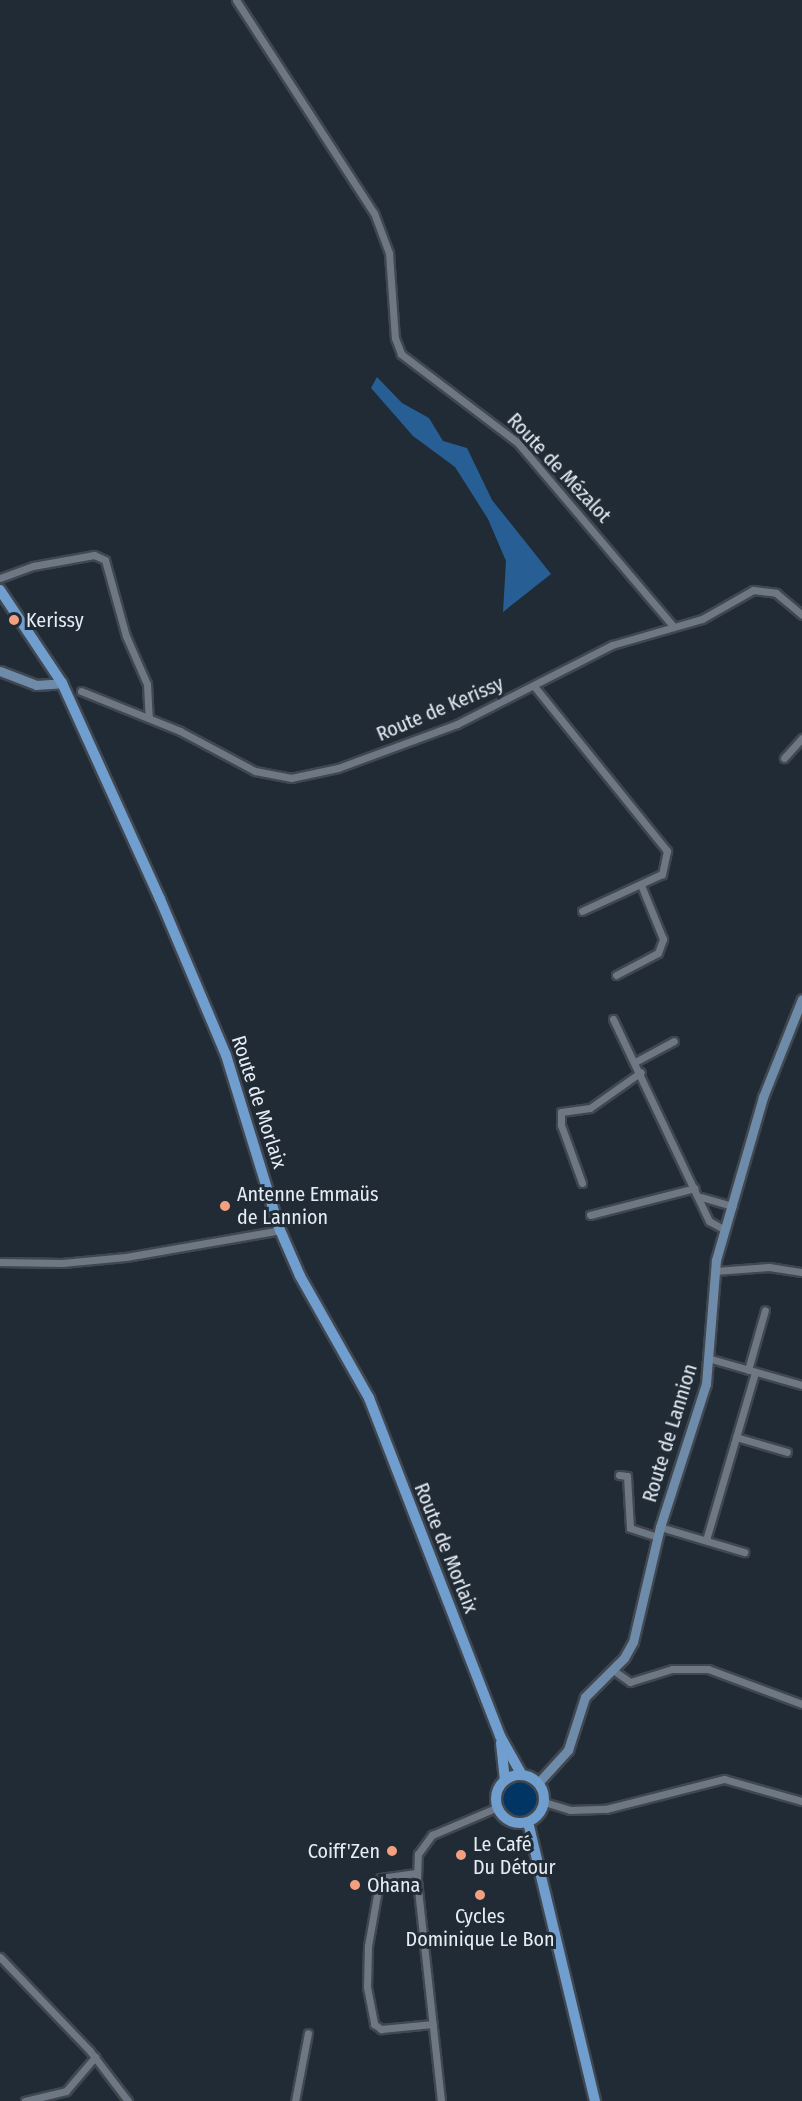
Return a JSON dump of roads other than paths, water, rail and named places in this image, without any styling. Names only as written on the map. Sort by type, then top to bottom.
[{"type":"main road","name":"Route de Morlaix","points":[[0,590],[62,683],[214,1022],[280,1230],[300,1276],[369,1398],[500,1736],[522,1775]]},
{"type":"main road","name":"Route de Morlaix","points":[[500,1736],[505,1780]]},
{"type":"main road","points":[[522,1775],[538,1783],[544,1802],[541,1811],[528,1822],[510,1821],[498,1807],[497,1792],[505,1780],[522,1775]]},
{"type":"main road","points":[[528,1822],[595,2101]]},
{"type":"street","name":"Route de Mézalot","points":[[236,0],[374,213],[389,254],[395,338],[401,354],[516,442],[673,626]]},
{"type":"street","points":[[0,578],[33,566],[94,555],[105,560],[126,636],[147,684],[149,718]]},
{"type":"street","name":"Route de Kerissy","points":[[81,691],[149,718],[255,771],[291,778],[338,768],[458,724],[612,645],[702,619],[753,590],[763,589],[776,593],[802,615]]},
{"type":"street","points":[[0,672],[36,685],[62,683]]},
{"type":"street","points":[[534,686],[668,851],[662,874],[582,911]]},
{"type":"street","points":[[784,758],[802,738]]},
{"type":"street","points":[[616,975],[658,953],[663,939],[641,885]]},
{"type":"street","name":"Route de Lannion","points":[[538,1783],[568,1750],[585,1697],[613,1670],[633,1642],[660,1527],[711,1359],[715,1271],[725,1230],[763,1097],[802,999]]},
{"type":"street","points":[[613,1019],[641,1072],[709,1221],[725,1230]]},
{"type":"street","points":[[635,1062],[674,1041]]},
{"type":"street","points":[[582,1183],[561,1125],[561,1112],[590,1108],[641,1072]]},
{"type":"street","points":[[590,1215],[694,1188]]},
{"type":"street","points":[[700,1197],[733,1206]]},
{"type":"street","points":[[0,1262],[62,1263],[126,1257],[280,1230]]},
{"type":"street","points":[[715,1271],[769,1267],[802,1272]]},
{"type":"street","points":[[706,1540],[736,1437],[765,1310]]},
{"type":"street","points":[[711,1359],[802,1385]]},
{"type":"street","points":[[736,1437],[787,1452]]},
{"type":"street","points":[[619,1475],[627,1476],[630,1528],[658,1537]]},
{"type":"street","points":[[660,1527],[744,1552]]},
{"type":"street","points":[[613,1670],[630,1682],[672,1669],[708,1669],[802,1704]]},
{"type":"street","points":[[544,1802],[576,1811],[606,1809],[724,1779],[802,1801]]},
{"type":"street","points":[[441,2101],[416,1873],[418,1854],[432,1834],[498,1807]]},
{"type":"street","points":[[416,1873],[380,1878],[368,1946],[367,1987],[374,2024],[381,2029],[433,2024]]},
{"type":"street","points":[[0,1957],[95,2057],[128,2101]]},
{"type":"street","points":[[295,2101],[308,2033]]},
{"type":"street","points":[[25,2101],[66,2091],[95,2057]]},
{"type":"place","name":"Kerissy","points":[[14,620]]},
{"type":"place","name":"Antenne Emmaüs de Lannion","points":[[225,1206]]},
{"type":"place","name":"Coiff'Zen","points":[[392,1851]]},
{"type":"place","name":"Le Café Du Détour","points":[[461,1855]]},
{"type":"place","name":"Ohana","points":[[355,1885]]},
{"type":"place","name":"Cycles Dominique Le Bon","points":[[480,1895]]}]
